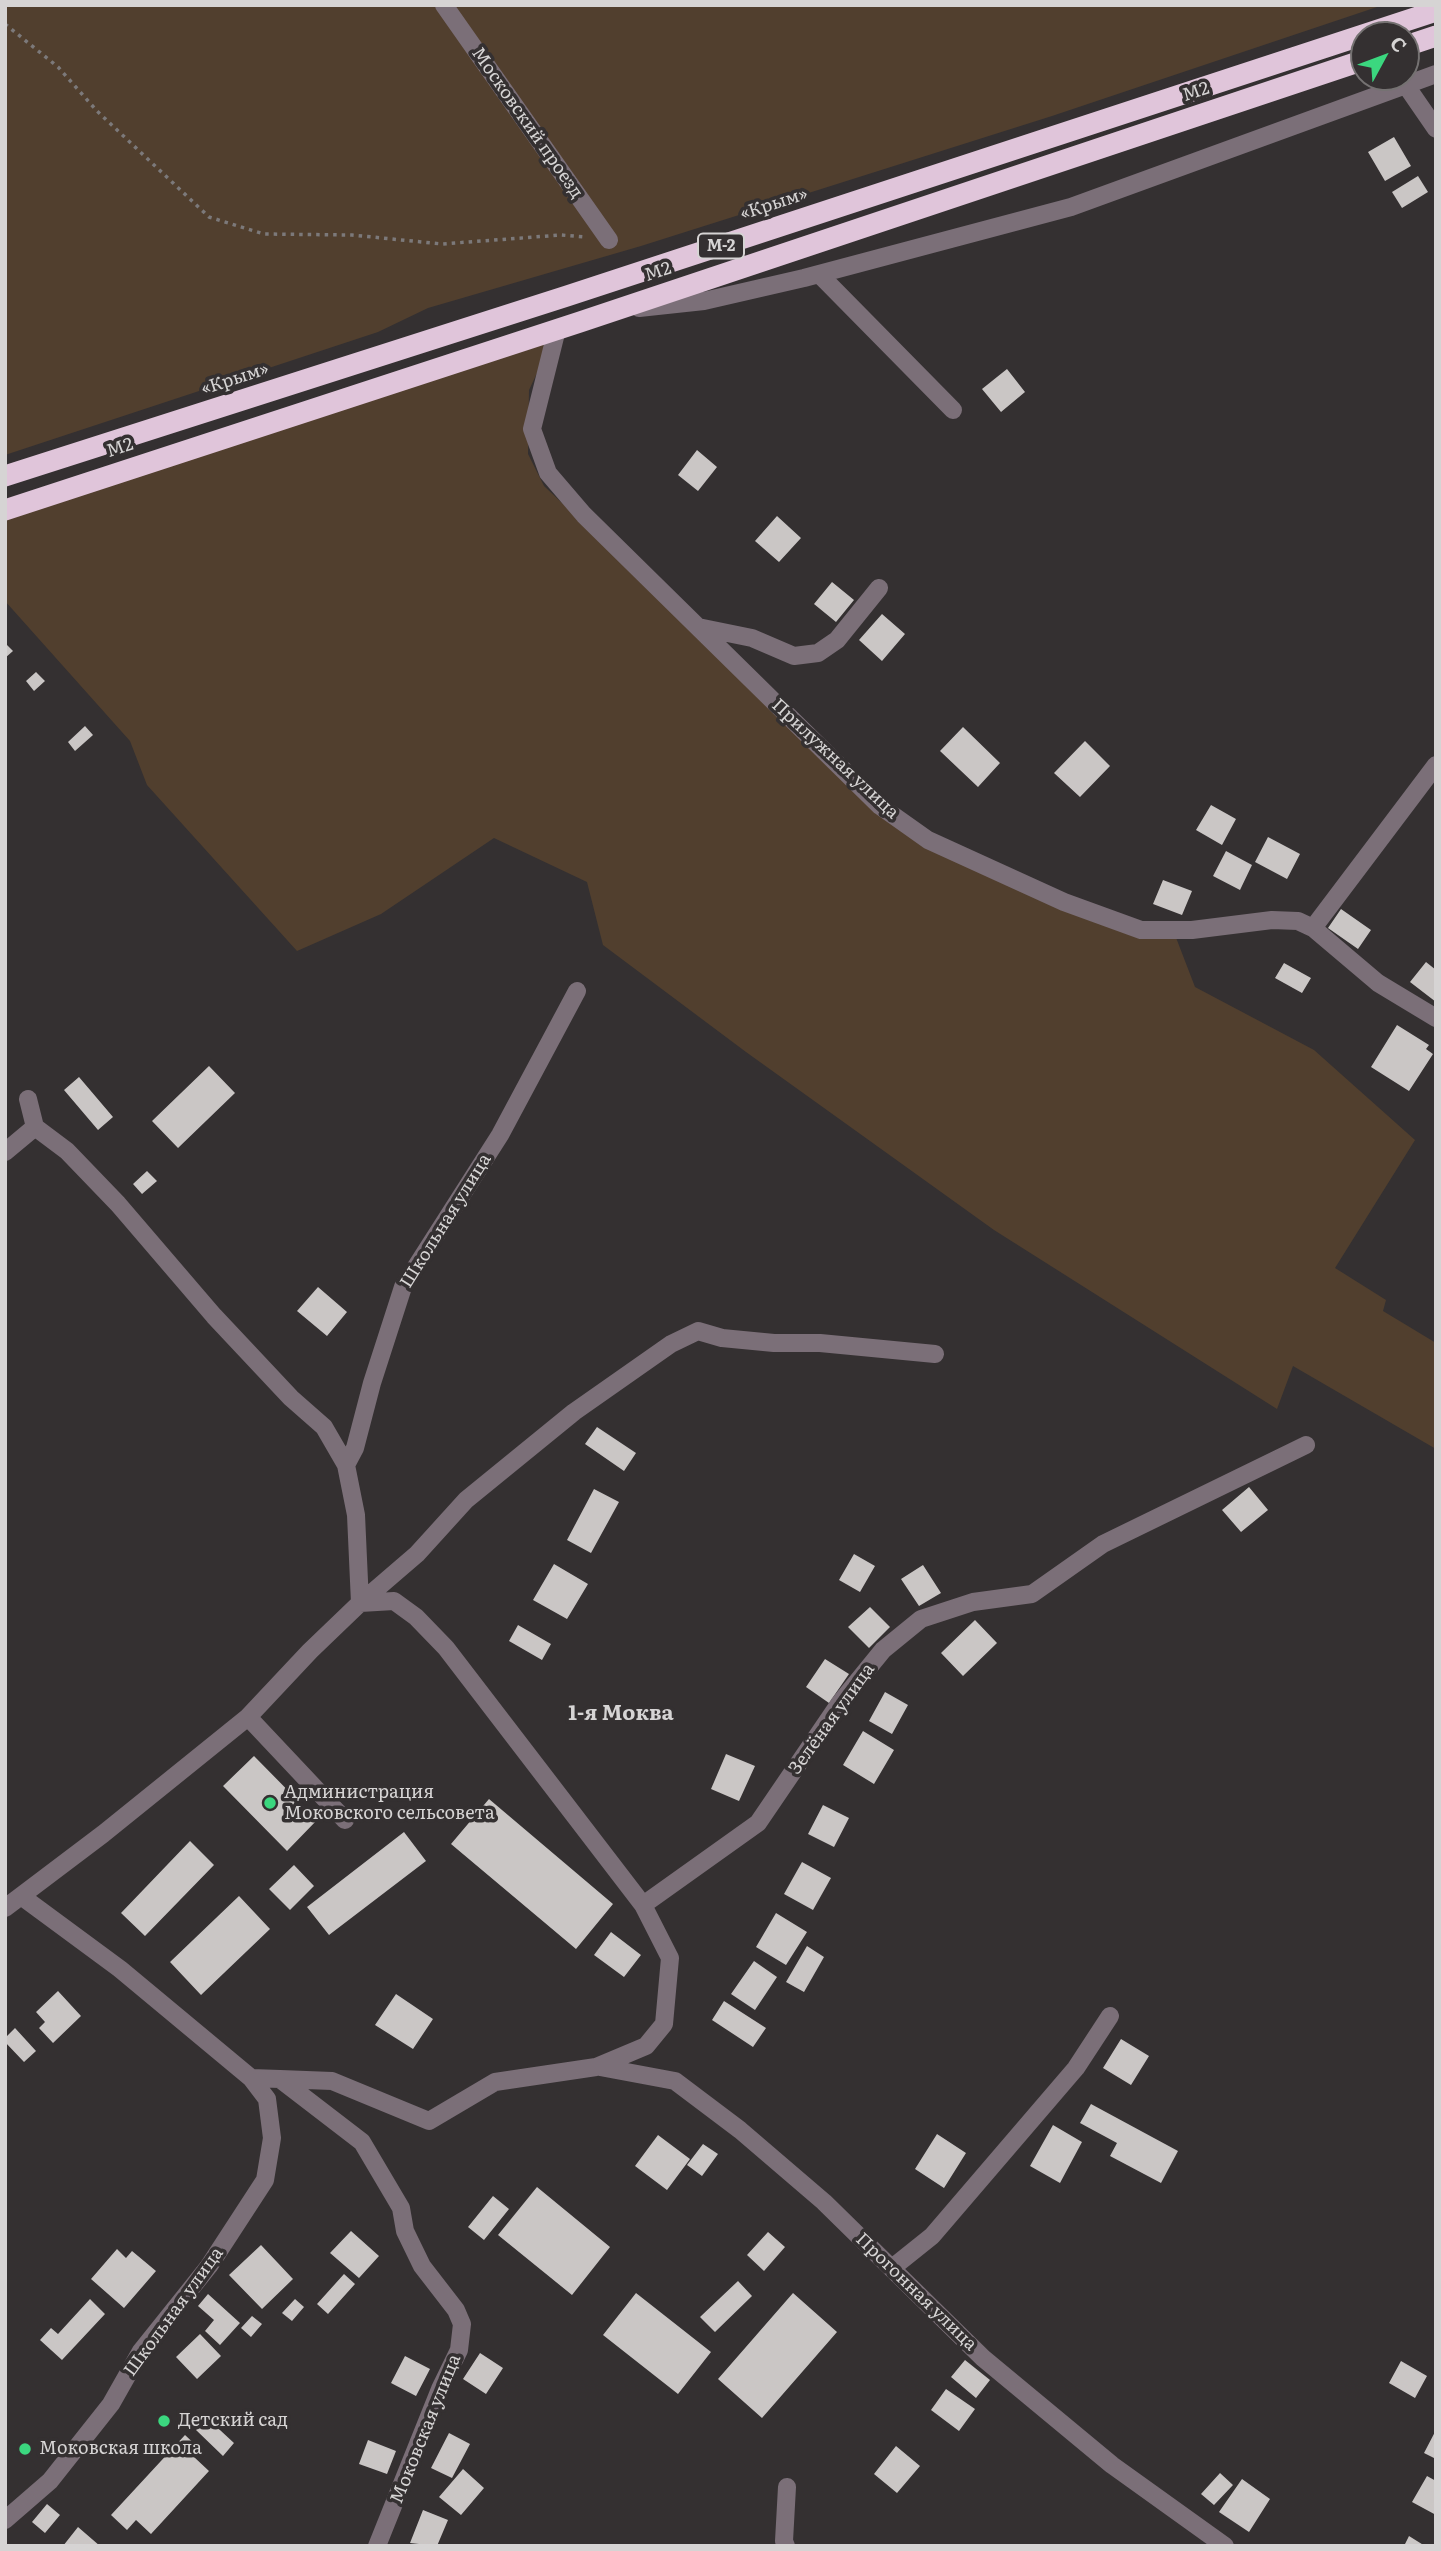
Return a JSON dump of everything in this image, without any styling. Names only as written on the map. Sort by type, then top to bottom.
[{"type":"highway","name":"«Крым»","points":[[5,476],[567,296],[1436,11]]},
{"type":"highway","name":"М2","points":[[5,510],[634,304],[1350,65]]},
{"type":"street","name":"Московский проезд","points":[[444,5],[609,240]]},
{"type":"street","points":[[634,304],[641,309],[704,301],[820,274],[1072,207],[1386,91]]},
{"type":"street","points":[[1410,91],[1436,129]]},
{"type":"street","points":[[820,274],[953,411]]},
{"type":"street","name":"Прилужная улица","points":[[557,329],[531,429],[548,473],[584,515],[880,806],[928,841],[1064,902],[1141,930],[1192,930],[1272,920],[1298,921],[1312,928],[1378,983],[1436,1018]]},
{"type":"street","points":[[698,627],[752,638],[794,656],[818,653],[837,640],[879,588]]},
{"type":"street","points":[[1312,928],[1436,765]]},
{"type":"street","name":"Школьная улица","points":[[346,1465],[355,1448],[372,1383],[403,1287],[500,1135],[577,991]]},
{"type":"street","points":[[28,1099],[35,1127],[67,1151],[118,1204],[214,1316],[291,1398],[324,1427],[346,1465],[356,1515],[360,1603]]},
{"type":"street","points":[[5,1152],[35,1127]]},
{"type":"street","points":[[5,1908],[103,1835],[248,1717],[360,1603],[418,1554],[466,1500],[574,1412],[671,1344],[698,1331],[722,1338],[774,1343],[820,1343],[935,1354]]},
{"type":"street","name":"Зелёная улица","points":[[643,1905],[758,1823],[839,1704],[883,1650],[921,1619],[973,1602],[1032,1594],[1102,1544],[1306,1445]]},
{"type":"street","points":[[21,1896],[120,1969],[251,2078],[332,2081],[429,2121],[495,2082],[596,2067],[646,2046],[664,2024],[670,1958],[643,1905],[446,1648],[416,1618],[394,1601],[360,1603]]},
{"type":"street","points":[[248,1717],[345,1820]]},
{"type":"street","points":[[892,2268],[932,2236],[1000,2153],[1076,2068],[1110,2016]]},
{"type":"street","name":"Прогонная улица","points":[[596,2067],[675,2081],[750,2139],[892,2268],[983,2358],[1112,2465],[1224,2546]]},
{"type":"street","name":"Школьная улица","points":[[5,2520],[50,2481],[111,2403],[141,2351],[209,2266],[265,2180],[272,2138],[267,2099],[251,2078]]},
{"type":"street","name":"Моковская улица","points":[[280,2079],[362,2142],[401,2208],[405,2231],[422,2266],[456,2310],[462,2324],[459,2350],[440,2389],[377,2546]]},
{"type":"street","points":[[786,2546],[787,2487]]},
{"type":"path","points":[[5,24],[58,67],[97,111],[209,217],[264,233],[352,235],[442,244],[561,235],[609,240]]},
{"type":"shaded area","points":[[5,5],[1383,5],[1052,116],[641,246],[428,308],[378,332],[5,455]]},
{"type":"shaded area","points":[[548,330],[546,354],[529,390],[528,454],[544,486],[682,616],[926,843],[1175,935],[1195,987],[1314,1050],[1415,1140],[1335,1268],[1386,1300],[1383,1311],[1436,1343],[1436,1449],[1293,1366],[1277,1409],[994,1230],[746,1052],[603,945],[587,882],[494,838],[381,914],[297,951],[147,785],[130,741],[5,601],[5,507]]},
{"type":"building","points":[[1394,137],[1411,166],[1385,181],[1368,152]]},
{"type":"building","points":[[1418,176],[1428,192],[1402,208],[1392,192]]},
{"type":"building","points":[[1007,369],[1025,392],[1001,412],[982,389]]},
{"type":"building","points":[[697,450],[717,467],[698,491],[678,475]]},
{"type":"building","points":[[777,516],[801,538],[779,562],[755,541]]},
{"type":"building","points":[[832,582],[854,600],[836,622],[814,604]]},
{"type":"building","points":[[882,614],[905,634],[882,661],[859,640]]},
{"type":"building","points":[[5,643],[13,651],[5,658]]},
{"type":"building","points":[[36,672],[45,681],[34,691],[26,681]]},
{"type":"building","points":[[85,726],[93,735],[75,751],[68,742]]},
{"type":"building","points":[[963,727],[1000,763],[978,787],[940,751]]},
{"type":"building","points":[[1085,741],[1110,766],[1080,797],[1054,773]]},
{"type":"building","points":[[1211,805],[1236,819],[1222,845],[1196,830]]},
{"type":"building","points":[[1268,837],[1300,854],[1287,879],[1255,862]]},
{"type":"building","points":[[1226,851],[1252,865],[1240,890],[1213,876]]},
{"type":"building","points":[[1163,880],[1192,891],[1182,915],[1153,904]]},
{"type":"building","points":[[1341,909],[1371,930],[1358,949],[1328,928]]},
{"type":"building","points":[[1426,962],[1436,970],[1436,1002],[1410,982]]},
{"type":"building","points":[[1284,963],[1311,978],[1302,993],[1275,978]]},
{"type":"building","points":[[1397,1025],[1429,1045],[1426,1049],[1433,1054],[1409,1091],[1371,1067]]},
{"type":"building","points":[[209,1066],[235,1093],[178,1148],[152,1121]]},
{"type":"building","points":[[79,1077],[113,1117],[98,1130],[64,1090]]},
{"type":"building","points":[[147,1171],[157,1181],[142,1194],[133,1184]]},
{"type":"building","points":[[318,1287],[347,1312],[327,1336],[297,1311]]},
{"type":"building","points":[[597,1427],[636,1453],[624,1471],[585,1444]]},
{"type":"building","points":[[1249,1487],[1268,1510],[1241,1532],[1222,1510]]},
{"type":"building","points":[[594,1489],[619,1502],[591,1553],[567,1540]]},
{"type":"building","points":[[854,1554],[875,1566],[860,1592],[839,1580]]},
{"type":"building","points":[[554,1564],[588,1584],[567,1619],[533,1600]]},
{"type":"building","points":[[923,1565],[941,1593],[919,1606],[901,1579]]},
{"type":"building","points":[[870,1607],[890,1627],[869,1648],[848,1627]]},
{"type":"building","points":[[975,1620],[997,1643],[963,1676],[941,1653]]},
{"type":"building","points":[[518,1625],[551,1644],[542,1660],[509,1641]]},
{"type":"building","points":[[825,1659],[849,1674],[829,1703],[806,1687]]},
{"type":"building","points":[[885,1692],[908,1705],[892,1734],[869,1721]]},
{"type":"building","points":[[863,1731],[894,1750],[874,1784],[843,1765]]},
{"type":"building","points":[[726,1754],[755,1766],[739,1801],[711,1789]]},
{"type":"building","name":"Администрация Моковского сельсовета","points":[[254,1756],[317,1820],[287,1851],[223,1786]]},
{"type":"building","points":[[489,1799],[613,1904],[576,1949],[451,1844]]},
{"type":"building","points":[[823,1805],[849,1818],[834,1847],[808,1834]]},
{"type":"building","points":[[404,1832],[426,1861],[329,1935],[307,1907]]},
{"type":"building","points":[[190,1841],[214,1865],[145,1936],[121,1913]]},
{"type":"building","points":[[802,1862],[831,1878],[813,1910],[784,1894]]},
{"type":"building","points":[[294,1865],[314,1886],[290,1910],[269,1889]]},
{"type":"building","points":[[239,1896],[270,1929],[201,1995],[170,1962]]},
{"type":"building","points":[[776,1913],[807,1932],[786,1965],[756,1947]]},
{"type":"building","points":[[611,1932],[641,1955],[624,1977],[594,1955]]},
{"type":"building","points":[[807,1946],[824,1957],[804,1992],[786,1982]]},
{"type":"building","points":[[754,1961],[777,1977],[755,2010],[731,1994]]},
{"type":"building","points":[[58,1991],[81,2016],[53,2043],[39,2028],[45,2022],[36,2012]]},
{"type":"building","points":[[396,1994],[433,2019],[413,2049],[375,2025]]},
{"type":"building","points":[[724,2001],[766,2028],[753,2047],[712,2020]]},
{"type":"building","points":[[15,2028],[36,2051],[24,2062],[5,2042],[5,2038]]},
{"type":"building","points":[[1121,2039],[1149,2056],[1131,2085],[1103,2068]]},
{"type":"building","points":[[1091,2104],[1178,2151],[1161,2183],[1110,2156],[1117,2143],[1080,2123]]},
{"type":"building","points":[[1053,2125],[1082,2142],[1060,2183],[1030,2166]]},
{"type":"building","points":[[937,2134],[966,2153],[944,2188],[915,2169]]},
{"type":"building","points":[[658,2135],[690,2159],[667,2190],[635,2166]]},
{"type":"building","points":[[703,2144],[718,2154],[702,2176],[687,2165]]},
{"type":"building","points":[[537,2187],[610,2247],[572,2295],[498,2235]]},
{"type":"building","points":[[493,2196],[509,2209],[484,2240],[468,2227]]},
{"type":"building","points":[[351,2231],[379,2256],[359,2278],[330,2253]]},
{"type":"building","points":[[768,2232],[785,2247],[764,2271],[747,2255]]},
{"type":"building","points":[[261,2245],[293,2279],[262,2309],[229,2275]]},
{"type":"building","points":[[117,2249],[126,2258],[132,2251],[156,2271],[124,2308],[91,2279]]},
{"type":"building","points":[[344,2274],[355,2284],[328,2314],[317,2304]]},
{"type":"building","points":[[738,2281],[752,2296],[715,2332],[700,2317]]},
{"type":"building","points":[[636,2293],[711,2352],[678,2394],[603,2335]]},
{"type":"building","points":[[793,2293],[837,2332],[762,2418],[718,2379]]},
{"type":"building","points":[[208,2294],[240,2323],[220,2345],[205,2331],[214,2320],[198,2306]]},
{"type":"building","points":[[90,2299],[105,2314],[62,2360],[40,2340],[51,2328],[58,2334]]},
{"type":"building","points":[[295,2299],[304,2307],[292,2321],[282,2313]]},
{"type":"building","points":[[252,2316],[262,2324],[251,2337],[241,2328]]},
{"type":"building","points":[[200,2334],[221,2356],[197,2379],[176,2357]]},
{"type":"building","points":[[480,2353],[503,2368],[486,2394],[463,2379]]},
{"type":"building","points":[[405,2356],[430,2369],[416,2396],[391,2383]]},
{"type":"building","points":[[965,2360],[990,2380],[976,2398],[951,2377]]},
{"type":"building","points":[[1401,2361],[1427,2376],[1415,2398],[1389,2383]]},
{"type":"building","points":[[946,2389],[975,2409],[959,2431],[931,2410]]},
{"type":"building","points":[[207,2418],[234,2443],[223,2456],[196,2430]]},
{"type":"building","points":[[1436,2430],[1436,2459],[1424,2453]]},
{"type":"building","points":[[449,2433],[470,2444],[452,2478],[431,2468]]},
{"type":"building","points":[[185,2435],[201,2450],[194,2457],[209,2471],[151,2534],[136,2520],[127,2530],[111,2515]]},
{"type":"building","points":[[368,2440],[396,2451],[387,2474],[359,2464]]},
{"type":"building","points":[[896,2446],[920,2466],[897,2493],[874,2474]]},
{"type":"building","points":[[463,2469],[484,2488],[461,2515],[439,2497]]},
{"type":"building","points":[[1220,2473],[1233,2485],[1214,2505],[1201,2494]]},
{"type":"building","points":[[1427,2476],[1436,2481],[1436,2515],[1412,2502]]},
{"type":"building","points":[[1242,2479],[1270,2499],[1249,2532],[1219,2512]]},
{"type":"building","points":[[47,2504],[60,2515],[45,2533],[32,2522]]},
{"type":"building","points":[[423,2510],[448,2520],[437,2546],[410,2543]]},
{"type":"building","points":[[78,2527],[100,2546],[63,2546]]},
{"type":"building","points":[[1409,2536],[1425,2546],[1404,2546]]},
{"type":"place","name":"Администрация Моковского сельсовета","points":[[270,1803]]},
{"type":"place","name":"Детский сад","points":[[164,2421]]},
{"type":"place","name":"Моковская школа","points":[[25,2449]]},
{"type":"district","name":"1-я Моква","points":[[621,1714]]}]
